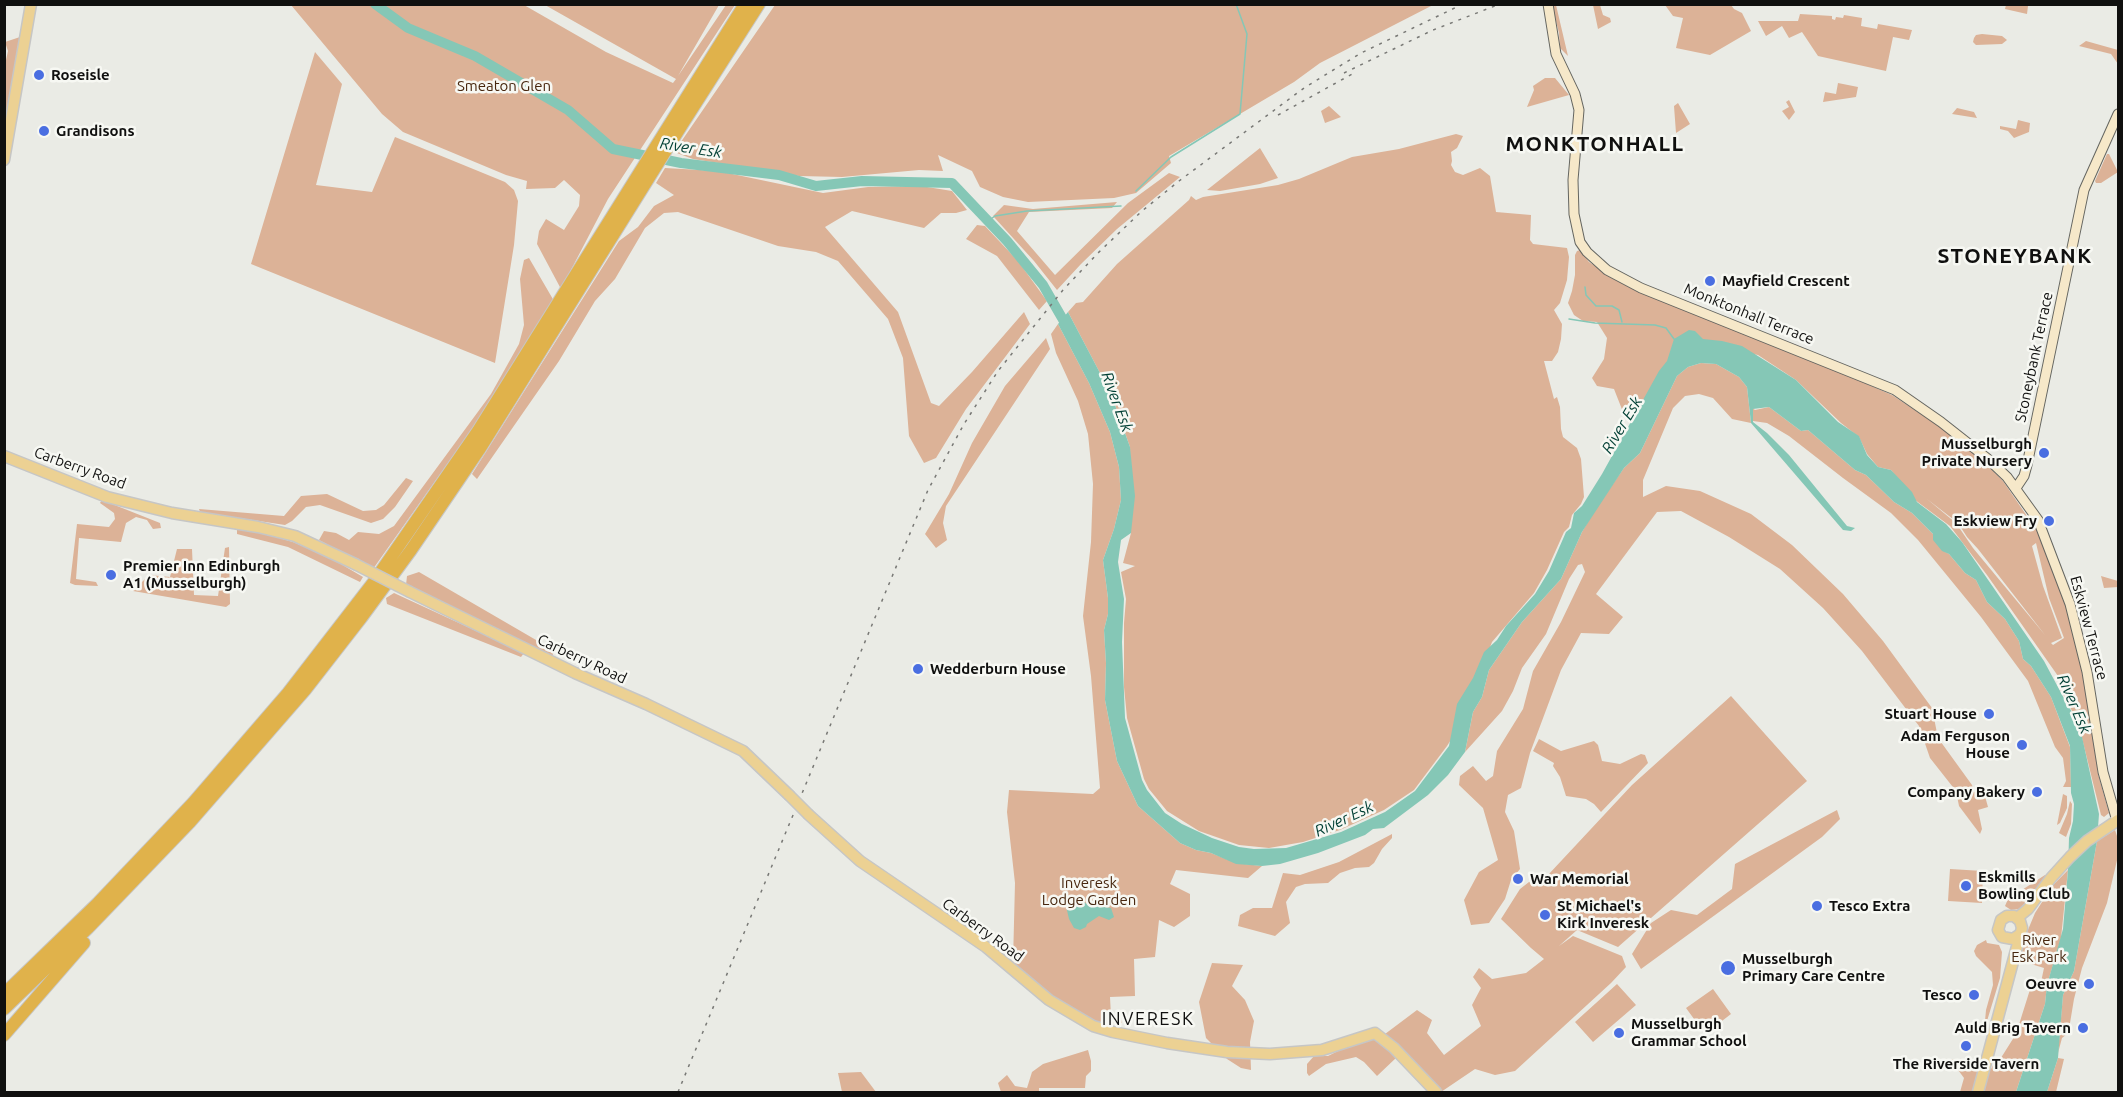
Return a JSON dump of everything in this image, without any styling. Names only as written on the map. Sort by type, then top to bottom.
[{"type":"highway","points":[[4,1009],[130,886],[190,822],[324,666],[386,584],[479,450],[745,4]]},
{"type":"highway","points":[[679,118],[759,4]]},
{"type":"highway","points":[[4,993],[106,896],[193,803],[262,725],[333,637],[451,472],[629,200]]},
{"type":"highway","points":[[4,1035],[120,901],[130,886]]},
{"type":"highway","points":[[4,986],[45,955]]},
{"type":"main road","points":[[4,160],[31,4]]},
{"type":"main road","name":"Monktonhall Terrace","points":[[1548,4],[1556,54],[1575,94],[1579,110],[1573,180],[1574,214],[1580,242],[1587,252],[1614,274],[1641,288],[1895,390],[1988,459],[2016,488]]},
{"type":"main road","name":"Stoneybank Terrace","points":[[2016,488],[2027,465],[2084,190],[2118,114]]},
{"type":"main road","name":"Carberry Road","points":[[4,456],[107,497],[172,513],[258,527],[295,536],[743,752],[860,861],[986,947],[1037,991],[1078,1018],[1103,1030],[1227,1052],[1270,1054],[1311,1052],[1372,1032],[1378,1034],[1394,1048],[1436,1092]]},
{"type":"main road","name":"Eskview Terrace","points":[[2016,488],[2042,528],[2070,604],[2088,672],[2103,772],[2118,821]]},
{"type":"main road","points":[[2017,918],[2028,909],[2061,866],[2082,845],[2118,821]]},
{"type":"main road","points":[[2008,974],[2010,948],[1998,930],[1999,923],[2007,916],[2017,918]]},
{"type":"main road","points":[[1978,1092],[2022,928],[2017,918]]},
{"type":"main road","points":[[2005,939],[2013,939],[2019,935]]},
{"type":"green space","name":"Smeaton Glen","points":[[291,5],[524,5],[606,52],[673,83],[676,79],[545,5],[719,5],[678,76],[726,5],[735,5],[608,199],[561,289],[537,244],[539,231],[546,219],[564,230],[579,206],[580,195],[564,180],[555,188],[526,189],[527,181],[506,175],[403,132],[382,114]]},
{"type":"green space","points":[[775,5],[1433,5],[1320,63],[1294,82],[1169,156],[1171,163],[1136,193],[1114,198],[1028,202],[1003,197],[980,187],[972,171],[938,155],[943,171],[919,170],[842,177],[799,176],[693,159],[674,152]]},
{"type":"green space","points":[[1552,5],[1556,5],[1568,56],[1560,48]]},
{"type":"green space","points":[[1593,5],[1600,5],[1603,15],[1610,18],[1611,22],[1598,29]]},
{"type":"green space","points":[[1665,5],[1731,5],[1742,13],[1751,31],[1710,55],[1676,48],[1683,18],[1673,16]]},
{"type":"green space","points":[[2006,5],[2028,6],[2027,14],[2005,9]]},
{"type":"green space","points":[[1800,14],[1832,16],[1835,20],[1836,17],[1843,18],[1844,15],[1862,18],[1861,26],[1877,29],[1878,24],[1912,30],[1909,40],[1893,37],[1886,71],[1818,56],[1802,32],[1789,38],[1782,26],[1766,36],[1758,21],[1798,21]]},
{"type":"green space","points":[[1982,34],[2002,36],[2007,40],[2002,44],[1976,45],[1973,42],[1974,38]]},
{"type":"green space","points":[[20,37],[5,127],[4,69],[8,51],[5,42]]},
{"type":"green space","points":[[2086,41],[2118,50],[2118,64],[2111,54],[2079,46]]},
{"type":"green space","points":[[315,52],[342,84],[316,185],[372,192],[395,137],[505,182],[514,190],[518,201],[514,245],[495,363],[251,264]]},
{"type":"green space","points":[[1545,78],[1555,78],[1569,95],[1527,107],[1534,90],[1533,86]]},
{"type":"green space","points":[[1838,83],[1858,87],[1856,97],[1823,102],[1825,92],[1836,94]]},
{"type":"green space","points":[[1789,100],[1795,112],[1789,120],[1782,111],[1789,107],[1786,102]]},
{"type":"green space","points":[[1678,103],[1690,124],[1676,133],[1674,106]]},
{"type":"green space","points":[[1329,106],[1341,117],[1325,123],[1321,111]]},
{"type":"green space","points":[[1957,108],[1974,112],[1977,118],[1952,114]]},
{"type":"green space","points":[[2018,120],[2030,123],[2029,132],[2014,138],[2008,131],[2000,129],[2000,126],[2016,129]]},
{"type":"green space","points":[[1456,134],[1463,136],[1457,148],[1451,152],[1451,165],[1455,172],[1463,175],[1480,168],[1490,176],[1496,212],[1531,215],[1530,240],[1533,244],[1567,248],[1569,257],[1567,280],[1560,303],[1554,310],[1562,324],[1561,339],[1558,352],[1552,361],[1544,361],[1554,399],[1557,397],[1560,407],[1563,437],[1577,448],[1581,459],[1584,497],[1572,515],[1569,527],[1564,532],[1534,593],[1492,642],[1461,724],[1414,790],[1384,810],[1340,830],[1303,842],[1269,848],[1239,845],[1199,831],[1167,811],[1144,779],[1127,718],[1124,687],[1126,599],[1121,572],[1135,566],[1123,563],[1131,533],[1130,447],[1111,394],[1068,312],[1076,303],[1083,302],[1117,264],[1191,196],[1196,200],[1278,185],[1299,179],[1352,157],[1399,149]]},
{"type":"green space","points":[[1260,148],[1278,178],[1260,184],[1220,191],[1207,190]]},
{"type":"green space","points":[[2107,154],[2118,172],[2101,183],[2096,183],[2095,181]]},
{"type":"green space","points":[[665,168],[718,171],[823,193],[868,187],[921,186],[952,191],[967,210],[941,213],[924,228],[852,211],[825,227],[898,312],[931,403],[939,406],[1024,312],[1030,324],[966,409],[936,458],[924,463],[909,436],[903,358],[888,319],[838,261],[816,252],[778,246],[678,212],[664,213],[645,228],[615,279],[595,301],[559,361],[477,479],[472,474],[619,241],[638,227],[654,206],[674,195],[656,183]]},
{"type":"green space","points":[[1169,173],[1180,177],[1117,229],[1057,290],[993,216],[1004,205],[1033,209],[1117,202],[1112,208],[1029,212],[1017,231],[1055,275],[1128,203]]},
{"type":"green space","points":[[977,225],[985,226],[1018,261],[1047,301],[1039,310],[997,256],[966,239]]},
{"type":"green space","points":[[1580,250],[1589,262],[1623,284],[1642,293],[1826,366],[1892,395],[1942,428],[1983,461],[2003,481],[2042,538],[2062,593],[2074,633],[2092,721],[2098,774],[2109,813],[2104,817],[2101,815],[2078,722],[2060,689],[2058,676],[1950,526],[1915,500],[1891,470],[1878,467],[1867,454],[1859,437],[1796,380],[1758,355],[1703,344],[1642,411],[1628,420],[1614,389],[1597,386],[1592,378],[1604,359],[1607,338],[1597,322],[1583,321],[1574,315],[1568,303],[1575,275],[1577,251]],"holes":[[[1927,499],[1958,523],[2045,635],[1973,548],[1956,523]],[[2036,543],[2049,598],[2064,638],[2053,645],[2051,643],[2062,638],[2043,586],[2032,546]]]},
{"type":"green space","points":[[529,258],[554,301],[472,429],[373,569],[319,540],[324,531],[336,533],[349,540],[358,532],[379,534],[394,526],[491,394],[519,344],[524,325],[520,279],[524,260]]},
{"type":"green space","name":"Inveresk Lodge Garden","points":[[1058,324],[1089,383],[1110,432],[1119,467],[1121,500],[1103,560],[1108,598],[1108,614],[1104,630],[1105,700],[1117,761],[1138,806],[1180,843],[1236,863],[1262,866],[1248,878],[1176,870],[1170,884],[1190,894],[1190,916],[1174,927],[1159,920],[1155,957],[1134,959],[1135,996],[1110,997],[1111,1016],[1120,1016],[1122,1023],[1094,1022],[1047,994],[1013,962],[1015,883],[1007,812],[1009,790],[1093,794],[1100,788],[1091,676],[1083,616],[1091,542],[1093,484],[1088,434],[1078,401],[1056,353],[1051,334]]},
{"type":"green space","points":[[1046,338],[1050,349],[946,506],[943,523],[947,540],[936,548],[925,534],[949,494],[972,443],[1005,386]]},
{"type":"green space","points":[[1701,363],[1716,364],[1739,377],[1747,387],[1751,423],[1732,419],[1713,398],[1699,394],[1685,396],[1673,408],[1643,480],[1643,497],[1666,486],[1700,491],[1751,514],[1792,545],[1843,594],[1883,641],[1932,708],[1938,738],[1972,785],[1974,792],[1983,789],[1988,807],[1978,810],[1982,829],[1980,834],[1959,806],[1956,791],[1930,758],[1919,726],[1862,651],[1823,608],[1780,569],[1729,537],[1681,511],[1657,512],[1596,594],[1623,617],[1609,634],[1581,633],[1561,670],[1530,753],[1521,788],[1508,795],[1505,812],[1514,831],[1520,869],[1511,880],[1505,899],[1489,923],[1471,925],[1464,900],[1479,872],[1498,860],[1483,808],[1459,785],[1460,776],[1473,766],[1486,781],[1493,776],[1497,751],[1523,709],[1533,671],[1561,622],[1585,572],[1582,564],[1578,565],[1569,579],[1546,634],[1522,668],[1502,711],[1465,752],[1473,712],[1482,697],[1489,670],[1522,622],[1561,579],[1582,532],[1596,508],[1624,468],[1640,453],[1677,376],[1688,367]]},
{"type":"green space","points":[[1769,407],[1801,431],[1808,430],[1855,470],[1866,475],[1894,502],[1912,513],[1933,534],[1942,550],[1949,554],[1965,573],[1976,580],[1987,602],[2005,619],[2019,641],[2023,659],[2031,666],[2051,697],[2070,747],[2071,787],[2063,787],[2066,781],[2063,758],[2055,747],[2028,681],[1981,617],[1918,540],[1891,513],[1789,436],[1767,423],[1753,421],[1752,408],[1755,410]]},
{"type":"green space","points":[[406,478],[413,481],[395,507],[383,519],[371,523],[320,505],[306,507],[285,525],[200,512],[199,509],[284,516],[301,496],[327,494],[363,511],[376,510],[384,505]]},
{"type":"green space","points":[[102,500],[160,523],[161,528],[153,529],[147,520],[136,517],[126,523],[121,542],[79,538],[76,579],[96,582],[98,586],[75,585],[70,583],[77,524],[109,527],[115,519],[114,513],[100,503]]},
{"type":"green space","points":[[237,529],[252,530],[293,542],[329,557],[363,577],[360,582],[288,547],[237,534]]},
{"type":"green space","points":[[229,547],[230,604],[226,607],[133,591],[149,575],[170,577],[177,549],[192,549],[194,595],[218,596],[225,548]]},
{"type":"green space","points":[[419,572],[555,651],[552,656],[406,585],[407,576]]},
{"type":"green space","points":[[2101,576],[2118,581],[2118,587],[2104,588]]},
{"type":"green space","points":[[394,593],[524,653],[521,657],[387,604],[386,598]]},
{"type":"green space","points":[[1731,696],[1807,781],[1618,947],[1577,930],[1559,946],[1573,936],[1622,956],[1626,967],[1515,1071],[1495,1075],[1475,1069],[1441,1092],[1385,1034],[1417,1010],[1432,1020],[1427,1033],[1444,1055],[1481,1026],[1472,1005],[1481,988],[1473,977],[1479,968],[1492,979],[1526,973],[1544,959],[1501,919],[1520,889],[1529,882],[1548,875],[1632,785]]},
{"type":"green space","points":[[1539,739],[1561,751],[1594,741],[1598,745],[1602,761],[1620,764],[1641,754],[1645,755],[1648,763],[1601,812],[1586,799],[1566,796],[1560,777],[1553,766],[1554,763],[1533,751]]},
{"type":"green space","points":[[2063,794],[2067,796],[2067,808],[2057,825]]},
{"type":"green space","points":[[2070,801],[2072,804],[2071,824],[2066,837],[2059,833]]},
{"type":"green space","points":[[1837,810],[1840,819],[1822,837],[1641,969],[1632,954],[1651,923],[1671,910],[1697,915],[1732,889],[1735,864]]},
{"type":"green space","points":[[2115,830],[2118,839],[2118,856],[2107,903],[2082,968],[2067,1034],[2062,1038],[2058,1053],[2063,995],[2074,971],[2097,841]]},
{"type":"green space","points":[[1392,834],[1392,838],[1369,867],[1355,868],[1340,873],[1328,883],[1305,884],[1296,887],[1286,902],[1290,923],[1275,936],[1238,926],[1240,915],[1253,908],[1272,908],[1283,873],[1300,875],[1339,862]]},
{"type":"green space","name":"Eskmills Bowling Club","points":[[1950,869],[1983,871],[1982,903],[1948,901]]},
{"type":"green space","name":"River Esk Park","points":[[2068,870],[2061,938],[2047,985],[2045,1004],[2016,1092],[1960,1092],[1964,1078],[1950,1059],[1991,1069],[1994,1063],[1999,1061],[2016,1034],[2033,980],[2041,982],[2044,968],[2018,960],[2020,949],[2035,913],[2053,885]]},
{"type":"green space","points":[[2045,875],[2047,876],[2020,909],[2011,910],[2005,906],[2008,899]]},
{"type":"green space","points":[[1986,940],[1987,943],[1999,945],[2002,952],[2000,978],[1987,1021],[1985,1021],[1993,985],[1992,972],[1974,951],[1977,945]]},
{"type":"green space","points":[[1212,963],[1243,965],[1232,986],[1245,1000],[1254,1021],[1250,1042],[1251,1070],[1241,1068],[1227,1059],[1206,1038],[1199,1002]]},
{"type":"green space","points":[[1617,984],[1636,1005],[1593,1042],[1575,1022]]},
{"type":"green space","points":[[1713,989],[1731,1014],[1705,1034],[1686,1008]]},
{"type":"green space","points":[[1373,1036],[1397,1057],[1377,1076],[1356,1057],[1326,1064],[1309,1076],[1307,1073],[1307,1064],[1314,1056],[1328,1056]]},
{"type":"green space","points":[[1088,1050],[1091,1071],[1086,1076],[1085,1088],[1039,1088],[1039,1092],[1001,1092],[998,1083],[1007,1075],[1015,1086],[1027,1088],[1032,1072],[1043,1064]]},
{"type":"green space","points":[[2058,1058],[2064,1059],[2056,1092],[2047,1092]]},
{"type":"green space","points":[[861,1072],[876,1092],[842,1092],[838,1073]]},
{"type":"shaded area","points":[[1068,312],[1111,394],[1130,447],[1135,496],[1131,533],[1121,540],[1118,562],[1124,599],[1122,642],[1125,718],[1142,780],[1165,813],[1182,824],[1212,838],[1239,847],[1254,849],[1286,848],[1341,832],[1385,812],[1415,791],[1449,746],[1457,704],[1473,678],[1484,652],[1497,640],[1506,626],[1535,594],[1549,571],[1566,532],[1571,528],[1574,513],[1582,506],[1602,474],[1659,371],[1667,361],[1674,339],[1689,330],[1695,331],[1703,339],[1742,346],[1796,380],[1838,422],[1859,436],[1867,455],[1878,467],[1891,470],[1912,492],[1917,502],[1946,524],[1962,542],[2044,661],[2079,723],[2099,814],[2097,841],[2074,971],[2063,995],[2058,1058],[2047,1092],[2016,1092],[2045,1004],[2047,985],[2063,929],[2069,838],[2074,804],[2071,793],[2070,746],[2051,697],[2031,666],[2023,659],[2019,641],[2005,619],[1987,602],[1976,580],[1965,573],[1949,554],[1942,551],[1933,540],[1933,534],[1912,513],[1894,502],[1866,475],[1855,470],[1808,430],[1801,431],[1769,407],[1753,409],[1753,422],[1789,455],[1847,526],[1855,528],[1851,531],[1843,530],[1751,423],[1747,387],[1739,377],[1716,364],[1701,363],[1688,367],[1677,376],[1640,453],[1624,468],[1582,532],[1561,579],[1522,622],[1489,670],[1482,697],[1473,712],[1465,752],[1448,775],[1428,795],[1384,828],[1373,829],[1365,835],[1318,853],[1280,864],[1262,866],[1236,864],[1180,843],[1138,806],[1117,761],[1105,700],[1104,630],[1108,614],[1108,598],[1103,560],[1121,500],[1119,467],[1110,432],[1089,383],[1058,324]]},
{"type":"shaded area","points":[[1074,898],[1087,904],[1111,908],[1114,917],[1109,920],[1099,916],[1080,930],[1074,928],[1066,906]]},
{"type":"waterway","name":"River Esk","points":[[375,4],[408,28],[475,56],[568,110],[613,149],[681,163],[779,175],[816,186],[862,181],[952,183],[1007,241],[1043,285],[1069,330]]},
{"type":"waterway","points":[[1136,191],[1171,157],[1240,114],[1247,34],[1236,4]]},
{"type":"waterway","points":[[988,221],[995,216],[1027,211],[1121,206]]},
{"type":"waterway","points":[[1585,287],[1586,295],[1596,306],[1612,306],[1619,310],[1622,322]]},
{"type":"waterway","points":[[1569,319],[1595,323],[1655,325],[1666,328],[1674,339]]},
{"type":"railway","points":[[678,1092],[928,490],[964,424],[998,371],[1063,290],[1098,253],[1142,211],[1179,181],[1304,88],[1361,53],[1463,4]]},
{"type":"railway","points":[[1344,73],[1433,30],[1500,4]]},
{"type":"railway","points":[[1278,115],[1354,73]]},
{"type":"place","name":"Roseisle","points":[[39,75]]},
{"type":"place","name":"Grandisons","points":[[44,131]]},
{"type":"place","name":"Mayfield Crescent","points":[[1710,281]]},
{"type":"place","name":"Musselburgh Private Nursery","points":[[2044,453]]},
{"type":"place","name":"Eskview Fry","points":[[2049,521]]},
{"type":"place","name":"Premier Inn Edinburgh A1 (Musselburgh)","points":[[111,575]]},
{"type":"place","name":"Wedderburn House","points":[[918,669]]},
{"type":"place","name":"Stuart House","points":[[1989,714]]},
{"type":"place","name":"Adam Ferguson House","points":[[2022,745]]},
{"type":"place","name":"Company Bakery","points":[[2037,792]]},
{"type":"place","name":"War Memorial","points":[[1518,879]]},
{"type":"place","name":"Eskmills Bowling Club","points":[[1966,886]]},
{"type":"place","name":"Tesco Extra","points":[[1817,906]]},
{"type":"place","name":"St Michael's Kirk Inveresk","points":[[1545,915]]},
{"type":"place","name":"Musselburgh Primary Care Centre","points":[[1728,968]]},
{"type":"place","name":"Oeuvre","points":[[2089,984]]},
{"type":"place","name":"Tesco","points":[[1974,995]]},
{"type":"place","name":"Auld Brig Tavern","points":[[2083,1028]]},
{"type":"place","name":"Musselburgh Grammar School","points":[[1619,1033]]},
{"type":"place","name":"The Riverside Tavern","points":[[1966,1046]]},
{"type":"district","name":"MONKTONHALL","points":[[1595,144]]},
{"type":"district","name":"STONEYBANK","points":[[2015,256]]},
{"type":"district","name":"INVERESK","points":[[1148,1019]]}]
